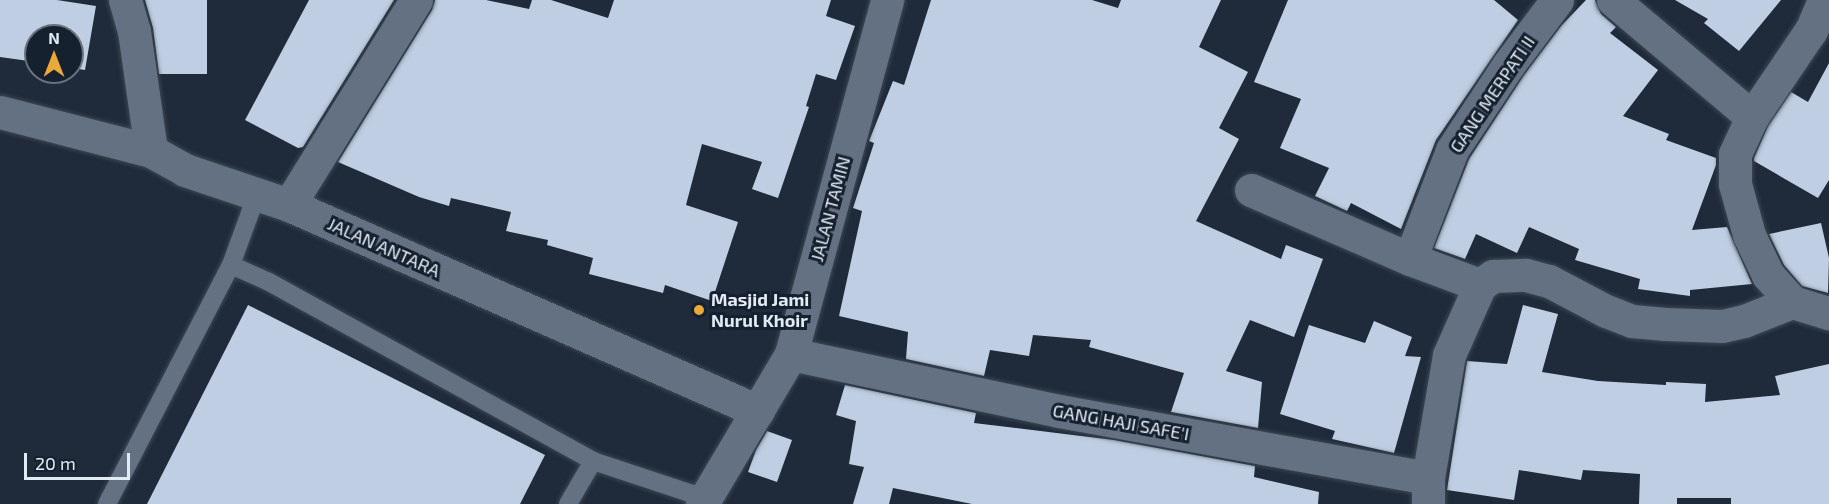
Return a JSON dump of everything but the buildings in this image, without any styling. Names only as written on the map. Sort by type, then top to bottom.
[{"type":"street","points":[[125,0],[134,32],[151,151]]},
{"type":"street","points":[[289,205],[417,0]]},
{"type":"street","name":"JALAN TAMIN","points":[[709,502],[791,354],[887,0]]},
{"type":"street","name":"GANG MERPATI II","points":[[1410,259],[1452,150],[1509,64],[1557,0]]},
{"type":"street","points":[[1613,0],[1752,117]]},
{"type":"street","points":[[1824,0],[1811,30],[1752,117],[1734,154],[1734,184],[1749,235],[1768,275],[1792,302],[1829,313]]},
{"type":"street","name":"JALAN ANTARA","points":[[0,112],[151,151],[185,170],[289,205],[758,411]]},
{"type":"street","points":[[1251,190],[1410,259],[1480,285]]},
{"type":"street","points":[[1428,491],[1449,355],[1480,285],[1493,276],[1526,274],[1549,281],[1606,311],[1632,321],[1666,324],[1722,326],[1744,321],[1792,302]]},
{"type":"street","name":"GANG HAJI SAFE'I","points":[[791,354],[1428,491]]},
{"type":"lane","points":[[107,504],[231,265],[257,194]]},
{"type":"lane","points":[[231,265],[279,287],[593,461],[709,502]]},
{"type":"lane","points":[[568,504],[593,461]]},
{"type":"place","name":"Masjid Jami Nurul Khoir","points":[[699,310]]}]
